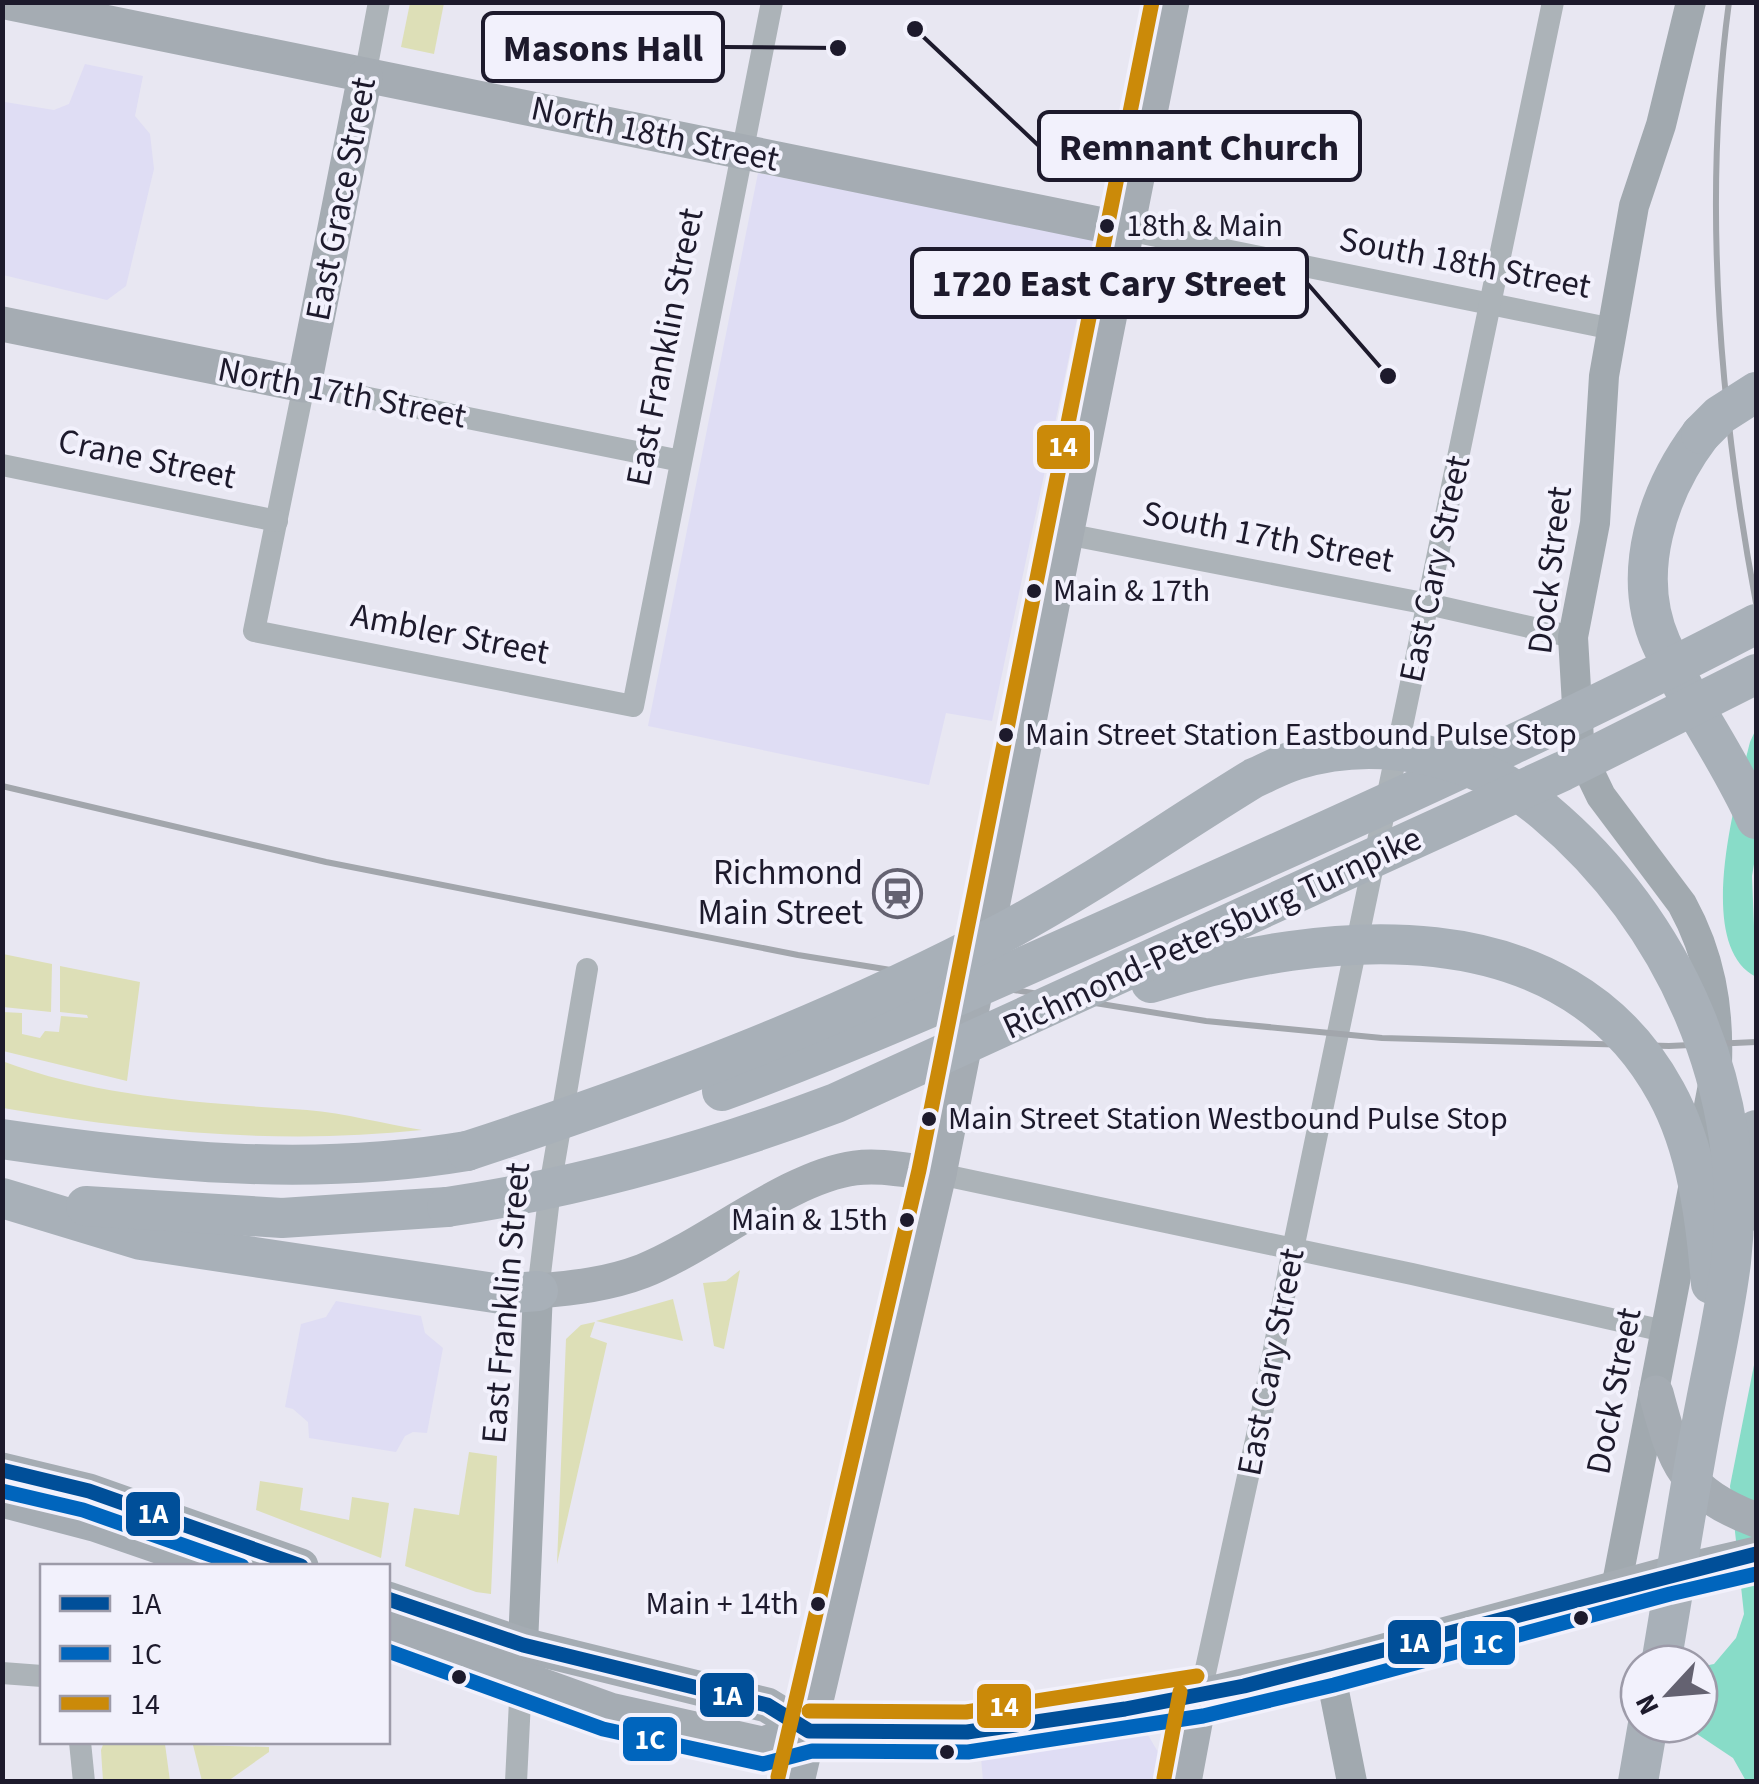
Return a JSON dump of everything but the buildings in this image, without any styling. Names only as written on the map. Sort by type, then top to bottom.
[{"type":"highway","points":[[1756,392],[1720,415],[1678,464],[1660,509],[1649,570],[1651,606],[1661,644],[1756,818]]},
{"type":"highway","name":"Richmond-Petersburg Turnpike","points":[[454,1153],[629,1119],[722,1092],[797,1064],[1441,779],[1756,624]]},
{"type":"highway","name":"Richmond-Petersburg Turnpike","points":[[2,1198],[282,1218],[447,1207],[582,1184],[757,1133],[836,1103],[1563,772],[1756,674]]},
{"type":"highway","points":[[2,1139],[142,1159],[244,1166],[454,1153],[686,1075],[847,1009],[1009,929],[1254,778],[1294,760],[1370,749],[1409,751],[1489,776],[1528,798],[1603,867],[1658,940],[1685,991],[1724,1107],[1732,1166],[1732,1260]]},
{"type":"highway","points":[[994,1032],[1180,974],[1315,948],[1392,946],[1472,951],[1522,964],[1571,988],[1604,1014],[1640,1054],[1666,1092],[1689,1147],[1711,1282],[1704,1408]]},
{"type":"highway","points":[[1663,1644],[1756,1133]]},
{"type":"highway","points":[[1664,1644],[1756,1133]]},
{"type":"highway","points":[[2,1198],[141,1240],[502,1294],[538,1292]]},
{"type":"highway","points":[[1640,1782],[1647,1744]]},
{"type":"main road","name":"North 18th Street","points":[[6,2],[1127,230]]},
{"type":"main road","points":[[797,1782],[939,1174],[1172,2]]},
{"type":"main road","name":"Dock Street","points":[[1616,1588],[1716,1064],[1716,1014],[1711,976],[1692,923],[1601,796],[1587,768],[1579,740],[1573,636],[1594,523],[1604,376],[1634,206],[1661,125],[1691,2]]},
{"type":"main road","name":"East Grace Street","points":[[304,385],[366,76]]},
{"type":"main road","name":"North 17th Street","points":[[2,324],[304,385]]},
{"type":"main road","points":[[538,1292],[603,1283],[644,1270],[802,1186],[840,1171],[868,1167],[939,1174]]},
{"type":"main road","name":"East Franklin Street","points":[[521,1680],[538,1292]]},
{"type":"main road","points":[[1656,1392],[1674,1453],[1686,1477],[1708,1497],[1756,1520]]},
{"type":"main road","points":[[2,1470],[106,1496],[295,1564]]},
{"type":"main road","points":[[2,1500],[94,1524],[210,1564]]},
{"type":"main road","points":[[390,1631],[521,1680],[640,1718],[762,1744],[809,1732],[968,1732],[1200,1696],[1756,1554]]},
{"type":"main road","points":[[390,1599],[523,1645],[767,1705],[809,1732]]},
{"type":"main road","points":[[1329,1666],[1352,1782]]},
{"type":"main road","name":"East Cary Street","points":[[1184,1782],[1200,1696]]},
{"type":"street","name":"East Grace Street","points":[[366,76],[379,2]]},
{"type":"street","name":"East Franklin Street","points":[[633,706],[772,2]]},
{"type":"street","name":"East Cary Street","points":[[1200,1696],[1553,2]]},
{"type":"street","name":"South 18th Street","points":[[1127,230],[1613,329]]},
{"type":"street","name":"East Grace Street","points":[[254,631],[304,385]]},
{"type":"street","name":"North 17th Street","points":[[304,385],[681,461]]},
{"type":"street","name":"Crane Street","points":[[2,465],[277,521]]},
{"type":"street","name":"South 17th Street","points":[[1066,534],[1573,636]]},
{"type":"street","name":"Ambler Street","points":[[254,631],[633,706]]},
{"type":"street","name":"East Franklin Street","points":[[538,1292],[587,969]]},
{"type":"street","points":[[939,1174],[1664,1331]]},
{"type":"street","points":[[2,1673],[40,1676]]},
{"type":"street","points":[[516,1782],[521,1680]]},
{"type":"street","points":[[80,1744],[84,1782]]},
{"type":"shaded area","points":[[410,3],[444,3],[434,54],[401,47]]},
{"type":"shaded area","points":[[85,64],[143,76],[135,116],[150,134],[154,169],[126,286],[107,300],[3,275],[5,102],[54,110],[69,104]]},
{"type":"shaded area","points":[[758,173],[1094,239],[992,721],[946,713],[929,785],[648,726]]},
{"type":"shaded area","points":[[1756,729],[1756,852],[1752,876],[1756,977],[1737,960],[1727,934],[1723,903],[1730,831]]},
{"type":"shaded area","points":[[3,954],[52,964],[51,1012],[3,1007]]},
{"type":"shaded area","points":[[60,966],[140,982],[127,1081],[3,1051],[3,1012],[22,1013],[22,1034],[40,1038],[45,1031],[59,1032],[61,1016],[88,1018],[60,1012]]},
{"type":"shaded area","points":[[2,1061],[115,1091],[321,1111],[422,1130],[317,1136],[212,1134],[107,1124],[3,1108]]},
{"type":"shaded area","points":[[740,1270],[724,1349],[714,1346],[703,1283],[726,1281]]},
{"type":"shaded area","points":[[673,1299],[683,1341],[596,1321]]},
{"type":"shaded area","points":[[336,1301],[421,1316],[425,1333],[443,1348],[427,1433],[405,1436],[396,1452],[309,1438],[308,1422],[285,1407],[301,1324],[326,1317]]},
{"type":"shaded area","points":[[595,1322],[590,1337],[607,1343],[557,1564],[566,1339],[581,1325]]},
{"type":"shaded area","points":[[1756,1355],[1756,1781],[1746,1781],[1733,1758],[1712,1744],[1719,1744],[1719,1658],[1736,1638],[1744,1614],[1730,1486]]},
{"type":"shaded area","points":[[469,1452],[497,1456],[491,1594],[405,1566],[414,1508],[459,1515]]},
{"type":"shaded area","points":[[260,1481],[303,1488],[300,1510],[349,1520],[352,1497],[389,1503],[381,1558],[256,1510]]},
{"type":"shaded area","points":[[1148,1735],[1175,1781],[983,1781],[981,1758]]},
{"type":"shaded area","points":[[103,1744],[165,1744],[170,1781],[103,1781]]},
{"type":"shaded area","points":[[193,1745],[269,1747],[269,1752],[228,1781],[202,1781]]},
{"type":"railway","points":[[1729,2],[1717,153],[1718,304],[1732,454],[1756,603]]},
{"type":"railway","points":[[2,786],[326,862],[798,955],[1206,1021],[1382,1038],[1669,1046],[1756,1042]]},
{"type":"transit line","name":"14","points":[[778,1777],[919,1170],[1152,2]]},
{"type":"transit line","name":"1A","points":[[2,1470],[89,1491],[295,1564]]},
{"type":"transit line","name":"1C","points":[[2,1491],[83,1510],[236,1564]]},
{"type":"transit line","name":"1A","points":[[390,1600],[523,1645],[767,1705],[809,1731],[967,1732],[1125,1709],[1244,1686],[1756,1554]]},
{"type":"transit line","name":"1C","points":[[390,1652],[603,1729],[763,1764],[812,1751],[968,1752],[1203,1716],[1756,1574]]},
{"type":"transit line","name":"14","points":[[809,1711],[966,1712],[1197,1676]]},
{"type":"transit line","name":"14","points":[[1164,1778],[1180,1692]]},
{"type":"place","name":"Remnant Church","points":[[915,29]]},
{"type":"place","name":"Masons Hall","points":[[838,48]]},
{"type":"place","name":"18th & Main","points":[[1107,226]]},
{"type":"place","name":"1720 East Cary Street","points":[[1388,376]]},
{"type":"place","name":"Main & 17th","points":[[1034,591]]},
{"type":"place","name":"Main Street Station Eastbound Pulse Stop","points":[[1006,735]]},
{"type":"place","name":"Richmond Main Street","points":[[898,893]]},
{"type":"place","name":"Main Street Station Westbound Pulse Stop","points":[[929,1119]]},
{"type":"place","name":"Main & 15th","points":[[907,1220]]},
{"type":"place","name":"Main + 14th","points":[[818,1604]]}]
